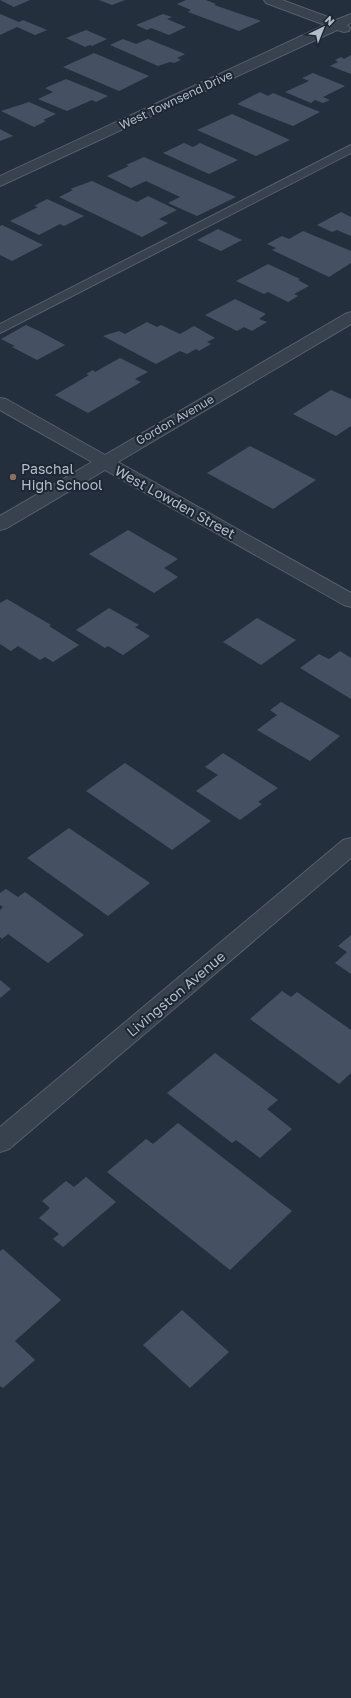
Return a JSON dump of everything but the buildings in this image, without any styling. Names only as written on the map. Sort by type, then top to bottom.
[{"type":"street","points":[[270,0],[351,30]]},
{"type":"street","name":"West Townsend Drive","points":[[0,182],[351,18]]},
{"type":"street","name":"Gordon Avenue","points":[[0,524],[351,317]]},
{"type":"street","name":"West Lowden Street","points":[[0,403],[351,601]]},
{"type":"street","name":"Livingston Avenue","points":[[0,1142],[351,846]]},
{"type":"lane","points":[[0,329],[351,148]]},
{"type":"place","name":"Paschal High School","points":[[13,477]]}]
